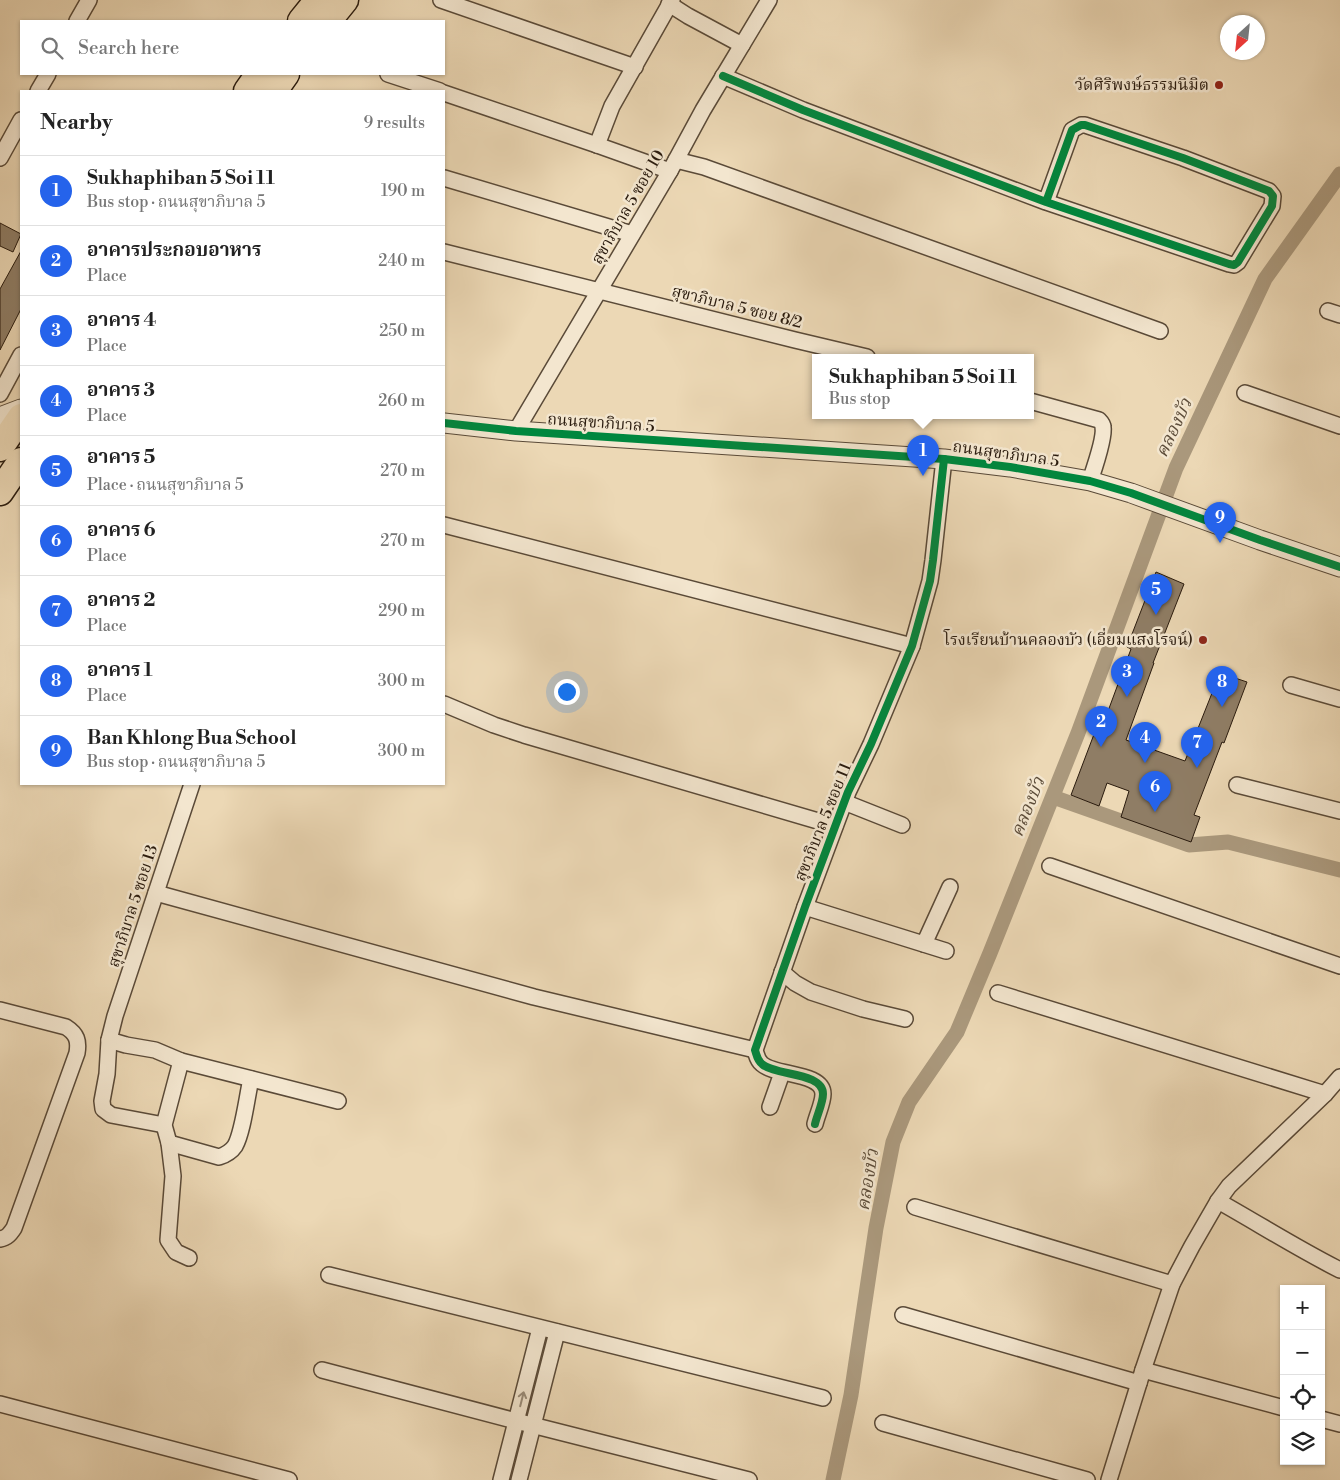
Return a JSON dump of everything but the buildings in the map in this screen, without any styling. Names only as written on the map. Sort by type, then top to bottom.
[{"type":"highway","points":[[301,20],[318,0]]},
{"type":"highway","points":[[329,20],[345,0]]},
{"type":"highway","points":[[248,90],[258,75]]},
{"type":"highway","points":[[275,90],[285,75]]},
{"type":"highway","points":[[0,448],[20,418]]},
{"type":"highway","points":[[0,492],[20,462]]},
{"type":"street","points":[[78,20],[89,0]]},
{"type":"street","points":[[441,0],[634,67]]},
{"type":"street","name":"สุขาภิบาล 5 ซอย 10","points":[[516,431],[769,0]]},
{"type":"street","points":[[597,145],[612,106],[671,2],[742,45]]},
{"type":"street","points":[[39,90],[47,75]]},
{"type":"street","points":[[391,75],[437,90]]},
{"type":"street","points":[[723,76],[803,110],[1046,202],[1234,265],[1238,262],[1274,200],[1269,191],[1183,158],[1081,125],[1072,130],[1046,202]]},
{"type":"street","points":[[445,93],[597,145],[673,166],[704,167],[1160,331]]},
{"type":"street","points":[[0,158],[20,122]]},
{"type":"street","points":[[445,178],[632,234]]},
{"type":"street","name":"สุขาภิบาล 5 ซอย 8/2","points":[[445,252],[854,354]]},
{"type":"street","points":[[0,394],[20,357]]},
{"type":"street","points":[[1245,393],[1340,426]]},
{"type":"street","points":[[1034,402],[1099,420],[1102,424],[1104,427],[1102,437],[1090,481]]},
{"type":"street","points":[[0,417],[20,409]]},
{"type":"street","name":"ถนนสุขาภิบาล 5","points":[[445,423],[516,431],[944,459],[1010,467],[1090,481],[1131,492],[1199,519],[1340,567]]},
{"type":"street","name":"สุขาภิบาล 5 ซอย 11","points":[[755,1050],[844,802],[912,646],[928,590],[944,459]]},
{"type":"street","points":[[445,526],[912,646]]},
{"type":"street","points":[[1291,685],[1340,699]]},
{"type":"street","points":[[445,704],[494,725],[524,735],[836,826]]},
{"type":"street","name":"สุขาภิบาล 5 ซอย 13","points":[[164,1125],[111,1115],[102,1109],[102,1101],[107,1074],[109,1040],[114,1016],[192,785]]},
{"type":"street","points":[[1237,785],[1340,811]]},
{"type":"street","points":[[844,802],[902,825]]},
{"type":"street","points":[[1050,866],[1340,966]]},
{"type":"street","points":[[924,944],[950,887]]},
{"type":"street","points":[[156,893],[534,997],[755,1050],[757,1059],[762,1065],[771,1070],[807,1077],[820,1085],[823,1092],[815,1124]]},
{"type":"street","points":[[805,907],[946,951]]},
{"type":"street","points":[[782,972],[795,984],[811,992],[863,1009],[905,1019]]},
{"type":"street","points":[[998,993],[1325,1094]]},
{"type":"street","points":[[0,1010],[66,1027],[77,1036],[78,1046],[78,1053],[14,1228],[5,1238],[0,1239]]},
{"type":"street","points":[[109,1040],[155,1050],[181,1061],[338,1101]]},
{"type":"street","points":[[181,1061],[164,1125],[169,1143],[173,1176],[168,1240],[176,1252],[189,1258]]},
{"type":"street","points":[[770,1107],[782,1073]]},
{"type":"street","points":[[1109,1480],[1172,1284],[1192,1246],[1229,1186],[1325,1094],[1340,1077]]},
{"type":"street","points":[[169,1143],[218,1157],[226,1155],[234,1147],[240,1132],[251,1079]]},
{"type":"street","points":[[1218,1201],[1289,1243],[1340,1270]]},
{"type":"street","points":[[915,1207],[1172,1284]]},
{"type":"street","points":[[329,1276],[823,1398]]},
{"type":"street","points":[[903,1315],[1141,1376],[1280,1407]]},
{"type":"street","points":[[500,1480],[540,1328]]},
{"type":"street","points":[[518,1480],[558,1332]]},
{"type":"street","points":[[322,1370],[750,1480]]},
{"type":"street","points":[[0,1404],[289,1480]]},
{"type":"street","points":[[1325,1420],[1340,1424]]},
{"type":"street","points":[[883,1422],[1087,1480]]},
{"type":"waterway","name":"คลองบัว","points":[[833,1480],[851,1395],[876,1228],[893,1142],[909,1102],[957,1032],[1078,733],[1176,468],[1265,279],[1340,174]]},
{"type":"waterway","points":[[1053,797],[1189,845],[1228,842],[1340,870]]},
{"type":"cycle path","points":[[723,76],[803,110],[1046,202],[1229,264],[1234,265],[1238,262],[1272,206],[1273,196],[1269,191],[1183,158],[1081,125],[1072,130],[1046,202]]},
{"type":"cycle path","points":[[445,423],[516,431],[944,459],[1010,467],[1090,481],[1131,493],[1340,567]]},
{"type":"cycle path","points":[[815,1124],[823,1098],[821,1087],[807,1078],[768,1068],[759,1061],[755,1050],[848,792],[871,744],[912,646],[930,581],[944,459]]},
{"type":"place","name":"วัดศิริพงษ์ธรรมนิมิต","points":[[1219,85]]},
{"type":"place","name":"Sukhaphiban 5 Soi 11","points":[[923,476]]},
{"type":"place","name":"Ban Khlong Bua School","points":[[1220,543]]},
{"type":"place","name":"อาคาร 5","points":[[1156,615]]},
{"type":"place","name":"โรงเรียนบ้านคลองบัว (เอี่ยมแสงโรจน์)","points":[[1203,640]]},
{"type":"place","name":"อาคาร 4","points":[[1127,697]]},
{"type":"place","name":"อาคาร 1","points":[[1222,707]]},
{"type":"place","name":"อาคารประกอบอาหาร","points":[[1101,747]]},
{"type":"place","name":"อาคาร 3","points":[[1145,763]]},
{"type":"place","name":"อาคาร 2","points":[[1197,768]]},
{"type":"place","name":"อาคาร 6","points":[[1155,812]]}]
